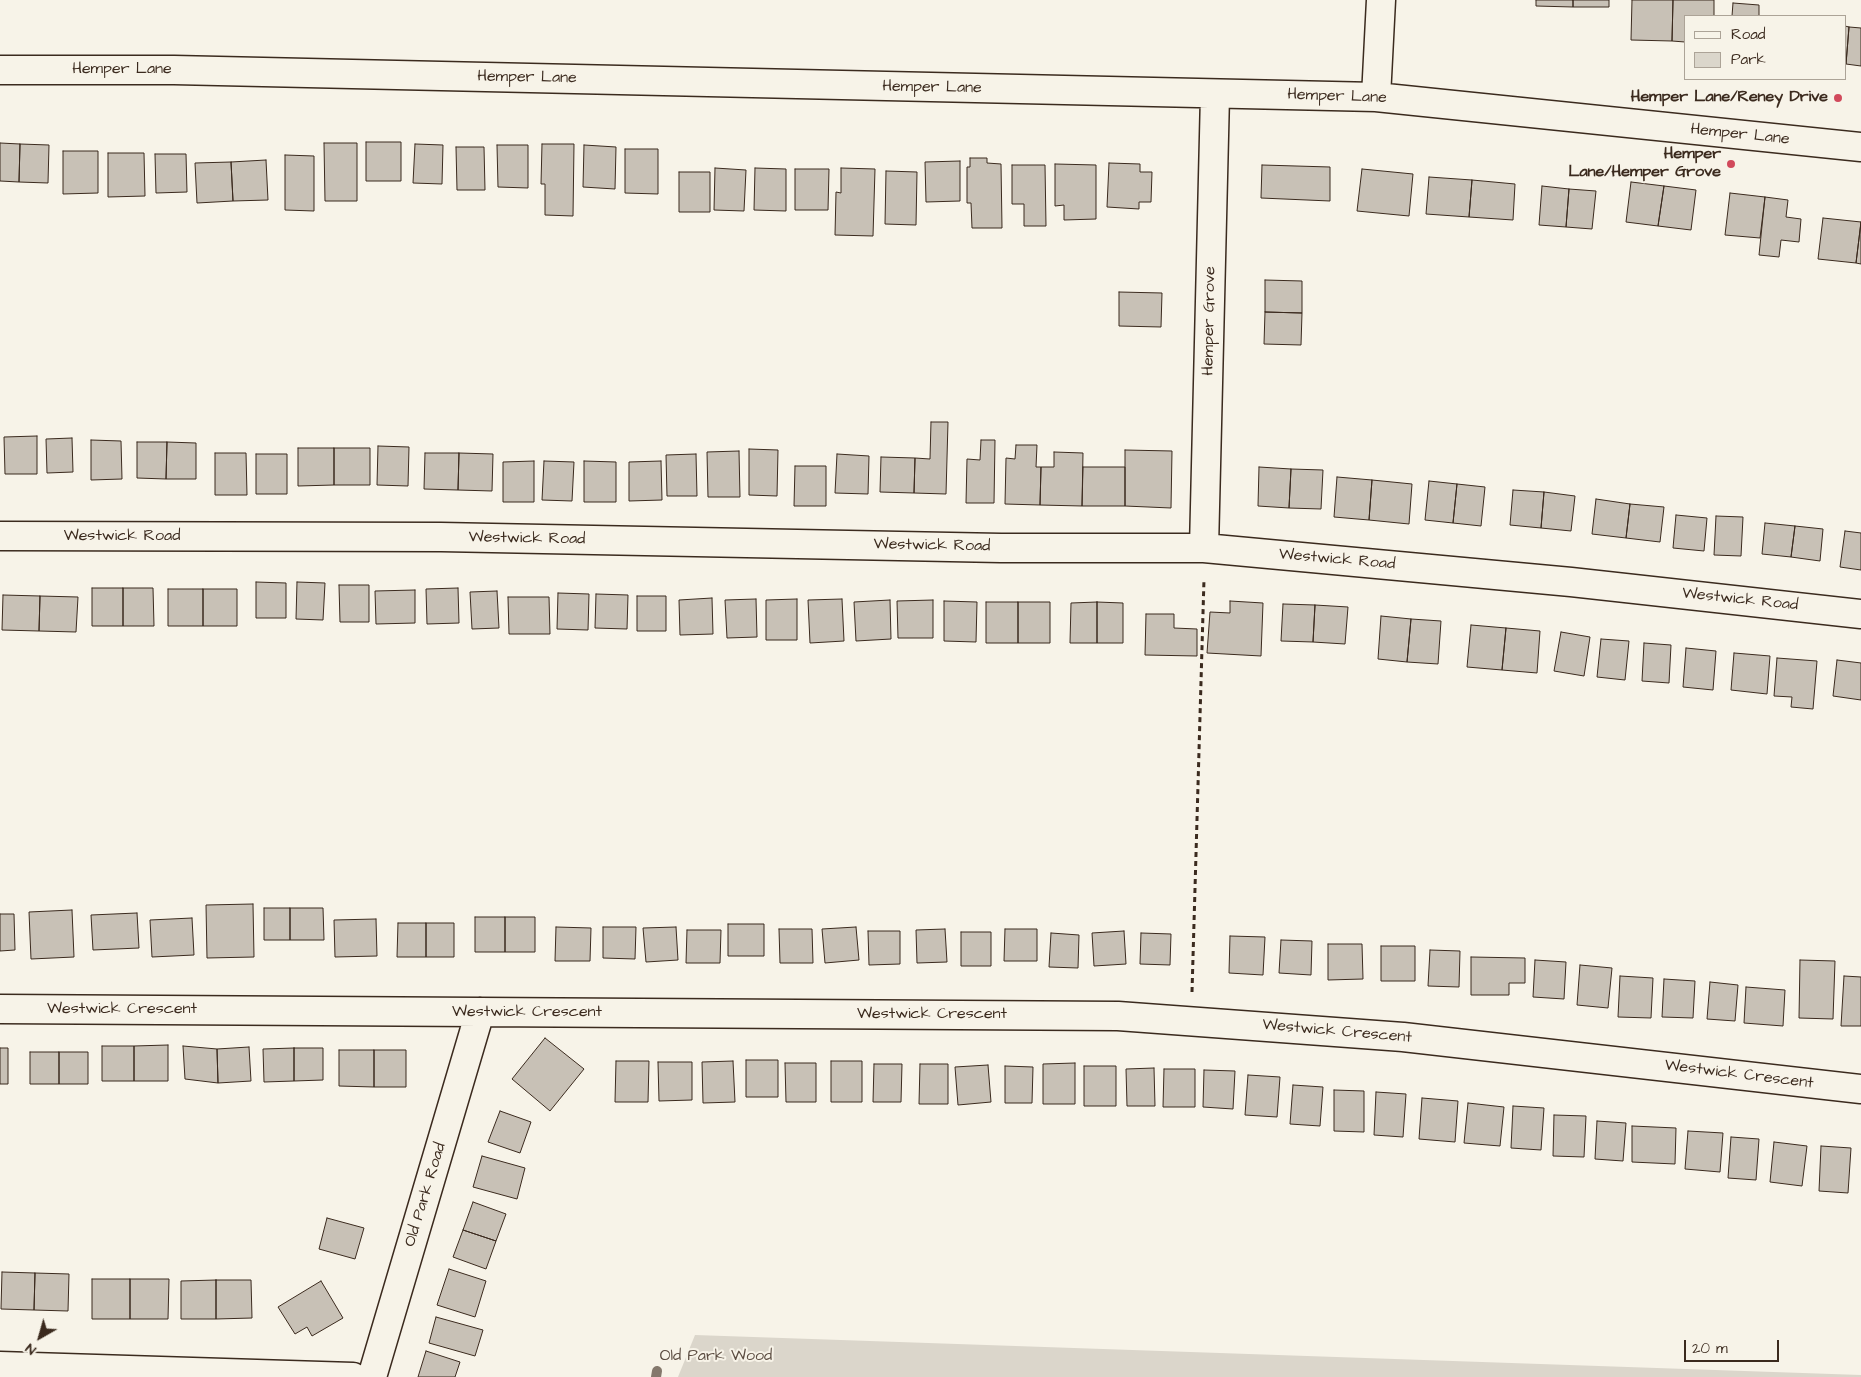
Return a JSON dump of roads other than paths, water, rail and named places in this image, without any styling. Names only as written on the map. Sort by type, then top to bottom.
[{"type":"street","points":[[1376,97],[1381,0]]},
{"type":"street","name":"Hemper Lane","points":[[0,70],[174,70],[1215,95],[1376,97],[1861,147]]},
{"type":"street","name":"Hemper Grove","points":[[1204,548],[1215,95]]},
{"type":"street","name":"Westwick Road","points":[[0,536],[431,537],[991,548],[1204,548],[1562,581],[1861,614]]},
{"type":"street","name":"Westwick Crescent","points":[[0,1009],[1118,1016],[1413,1038],[1861,1089]]},
{"type":"street","name":"Old Park Road","points":[[372,1377],[480,1012]]},
{"type":"street","points":[[0,1366],[353,1377]]},
{"type":"waterway","points":[[656,1377],[657,1371]]},
{"type":"place","name":"Hemper Lane/Reney Drive","points":[[1838,98]]},
{"type":"place","name":"Hemper Lane/Hemper Grove","points":[[1731,164]]},
{"type":"park label","name":"Old Park Wood","points":[[716,1357]]}]
